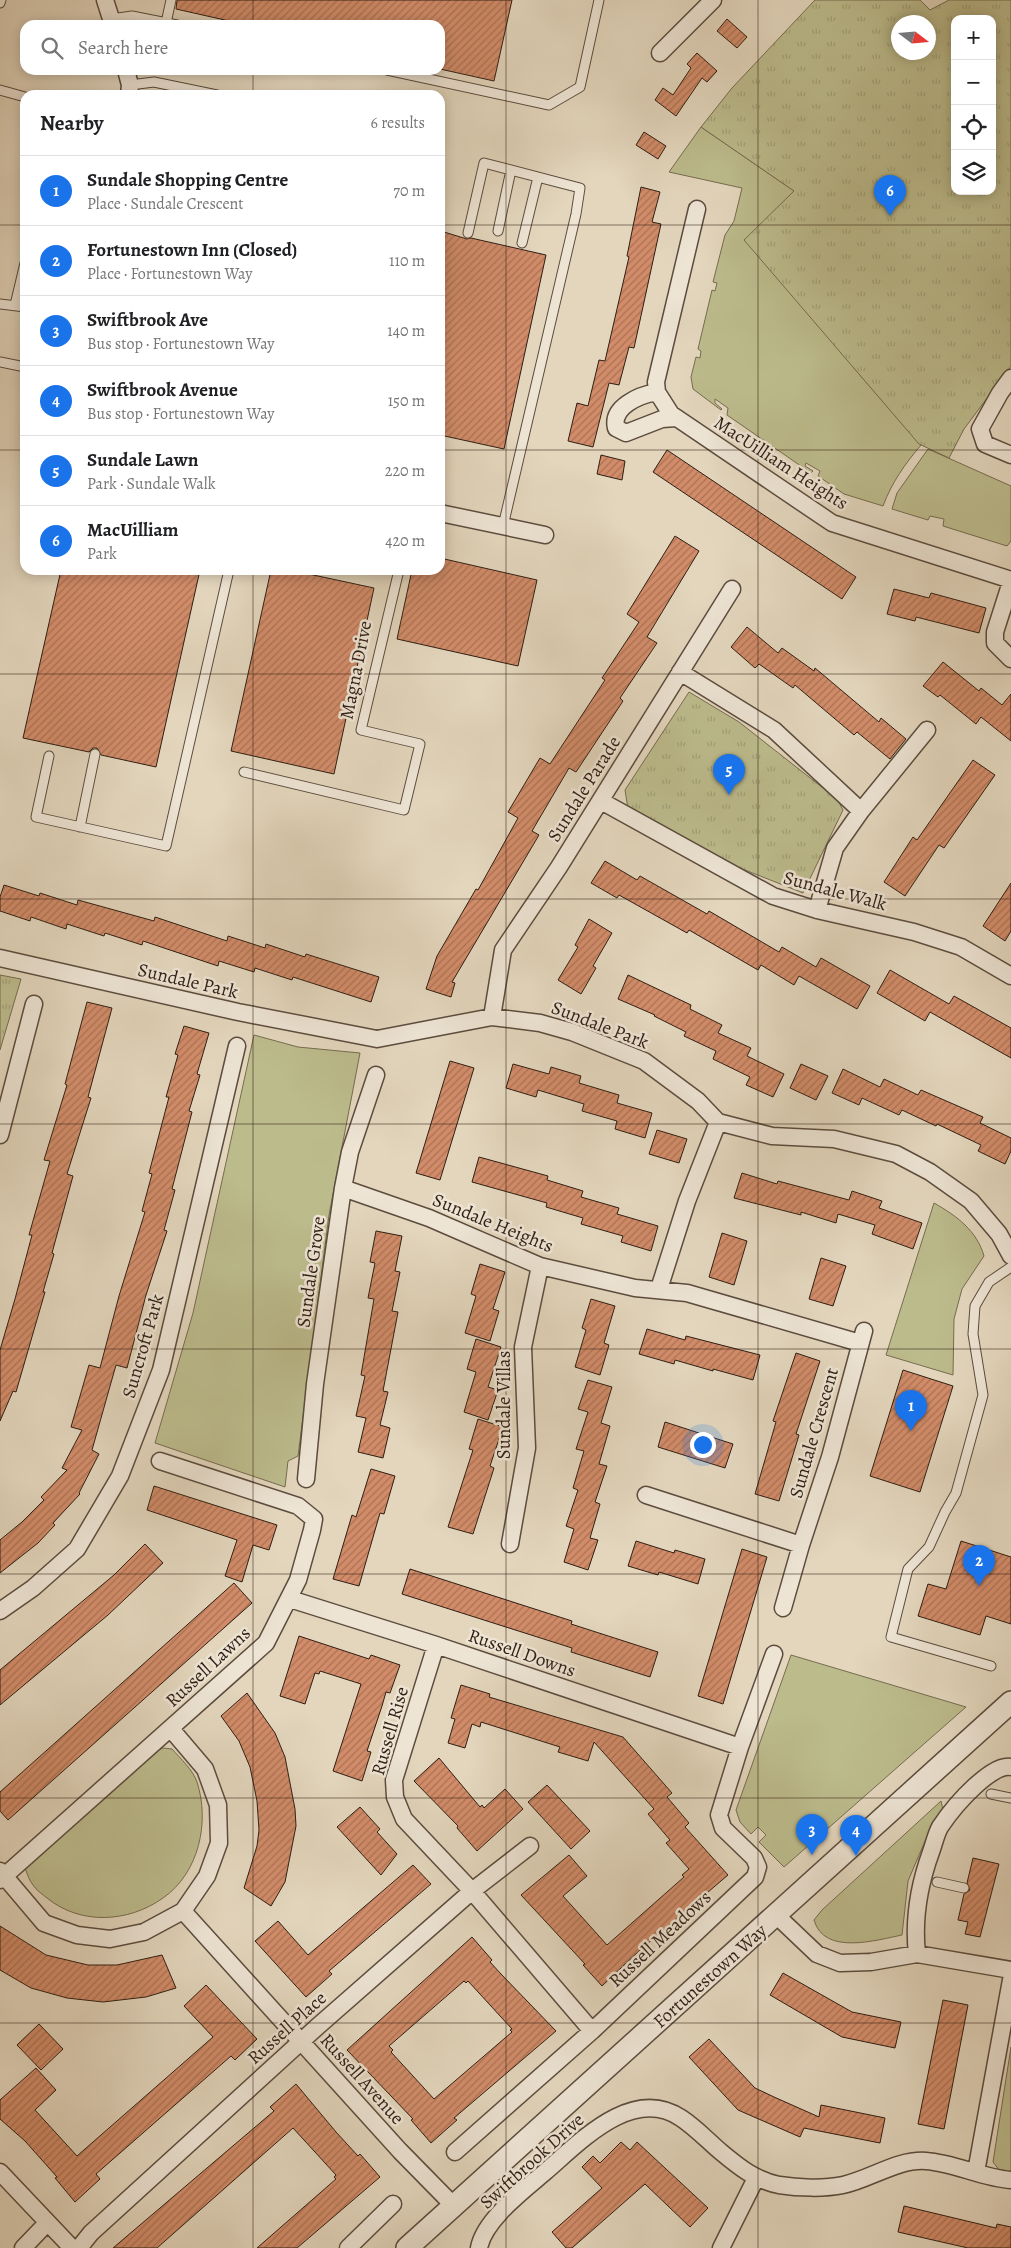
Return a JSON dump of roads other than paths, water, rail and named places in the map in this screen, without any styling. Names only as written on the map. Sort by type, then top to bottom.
[{"type":"street","points":[[106,0],[111,20]]},
{"type":"street","points":[[660,53],[713,0]]},
{"type":"street","points":[[676,418],[662,419],[626,434],[616,428],[615,418],[619,410],[642,396],[657,392],[656,382],[697,208]]},
{"type":"street","points":[[1011,378],[1000,393],[980,429],[985,444],[1011,456]]},
{"type":"street","name":"MacUilliam Heights","points":[[657,392],[662,403],[676,418],[832,523],[1011,581]]},
{"type":"street","points":[[445,514],[545,535]]},
{"type":"street","points":[[1011,581],[995,632],[995,642],[1011,659]]},
{"type":"street","name":"Sundale Parade","points":[[492,1017],[503,950],[600,801],[732,590]]},
{"type":"street","points":[[680,672],[774,730],[861,811]]},
{"type":"street","points":[[817,910],[835,848],[861,811],[927,730]]},
{"type":"street","name":"Sundale Walk","points":[[600,801],[773,896],[817,910],[914,932],[961,947],[1011,976]]},
{"type":"street","name":"Sundale Park","points":[[0,958],[238,1012],[377,1039],[492,1017],[540,1023],[572,1032],[644,1061],[698,1101],[718,1122]]},
{"type":"street","points":[[0,1134],[34,1004]]},
{"type":"street","name":"Suncroft Park","points":[[0,1611],[33,1588],[77,1549],[120,1476],[160,1370],[237,1046]]},
{"type":"street","name":"Sundale Grove","points":[[306,1479],[315,1384],[343,1188],[350,1152],[376,1075]]},
{"type":"street","points":[[659,1289],[687,1201],[718,1122],[772,1136],[834,1139],[896,1154],[930,1172],[971,1201],[999,1234],[1011,1256]]},
{"type":"street","name":"Sundale Heights","points":[[343,1188],[430,1218],[540,1266],[635,1288],[687,1293],[862,1337]]},
{"type":"street","name":"Sundale Villas","points":[[510,1544],[527,1448],[523,1347],[540,1266]]},
{"type":"street","name":"Sundale Crescent","points":[[783,1608],[801,1545],[830,1457],[862,1337]]},
{"type":"street","name":"Russell Lawns","points":[[1,1876],[171,1729],[266,1642],[290,1599],[300,1572],[314,1519],[298,1506],[160,1461]]},
{"type":"street","points":[[646,1494],[801,1545]]},
{"type":"street","name":"Russell Downs","points":[[290,1599],[436,1645],[740,1747]]},
{"type":"street","name":"Russell Rise","points":[[436,1645],[394,1780],[395,1797],[404,1819],[472,1891]]},
{"type":"street","points":[[740,1747],[774,1654]]},
{"type":"street","name":"Fortunestown Way","points":[[407,2248],[777,1916],[1011,1702]]},
{"type":"street","points":[[1,1876],[44,1923],[76,1935],[110,1939],[144,1932],[183,1911],[207,1876],[219,1843],[218,1805],[205,1769],[171,1729]]},
{"type":"street","name":"Russell Meadows","points":[[455,2152],[592,2030],[755,1877],[758,1867],[754,1858],[722,1828],[719,1815],[740,1747]]},
{"type":"street","points":[[917,1954],[915,1938],[916,1908],[922,1876],[939,1828],[960,1800],[983,1778],[1005,1766],[1011,1767]]},
{"type":"street","name":"Russell Place","points":[[79,2248],[91,2232],[302,2042],[472,1891],[530,1846]]},
{"type":"street","points":[[472,1891],[592,2030]]},
{"type":"street","name":"Russell Avenue","points":[[183,1911],[400,2151],[454,2206]]},
{"type":"street","points":[[777,1916],[817,1954],[840,1963],[871,1962],[917,1954],[1011,1970]]},
{"type":"street","points":[[976,2172],[1011,1980]]},
{"type":"street","name":"Swiftbrook Drive","points":[[479,2248],[482,2236],[519,2195],[591,2132],[634,2109],[650,2107],[680,2117],[739,2167],[756,2178],[780,2185],[840,2185],[895,2166],[925,2161],[1011,2180]]},
{"type":"street","points":[[0,2172],[72,2248]]},
{"type":"street","points":[[721,2248],[756,2178]]},
{"type":"street","points":[[348,2248],[393,2204]]},
{"type":"street","points":[[23,2248],[47,2223]]},
{"type":"lane","points":[[167,20],[171,0]]},
{"type":"lane","points":[[410,75],[549,105],[580,87],[599,0]]},
{"type":"lane","points":[[119,20],[132,16],[151,20]]},
{"type":"lane","points":[[128,83],[154,82],[193,90]]},
{"type":"lane","points":[[0,90],[20,96]]},
{"type":"lane","points":[[468,233],[484,163],[580,188],[576,214],[502,526]]},
{"type":"lane","points":[[498,231],[511,170]]},
{"type":"lane","points":[[522,243],[538,177]]},
{"type":"lane","points":[[15,305],[20,284]]},
{"type":"lane","points":[[0,304],[20,306]]},
{"type":"lane","points":[[0,362],[20,366]]},
{"type":"lane","points":[[49,756],[36,817],[166,846],[228,575]]},
{"type":"lane","name":"Magna Drive","points":[[244,772],[404,810],[420,744],[361,730],[398,575]]},
{"type":"lane","points":[[80,827],[95,754]]},
{"type":"lane","points":[[991,1666],[891,1637],[908,1569],[929,1547],[956,1493],[983,1395],[973,1334],[975,1306],[988,1282],[1011,1267]]},
{"type":"lane","points":[[991,1794],[1011,1798]]},
{"type":"lane","points":[[937,1882],[964,1888]]},
{"type":"place","name":"MacUilliam","points":[[890,216]]},
{"type":"place","name":"Sundale Lawn","points":[[729,795]]},
{"type":"place","name":"Sundale Shopping Centre","points":[[911,1431]]},
{"type":"place","name":"Fortunestown Inn (Closed)","points":[[979,1586]]},
{"type":"place","name":"Swiftbrook Ave","points":[[812,1855]]},
{"type":"place","name":"Swiftbrook Avenue","points":[[856,1856]]}]
